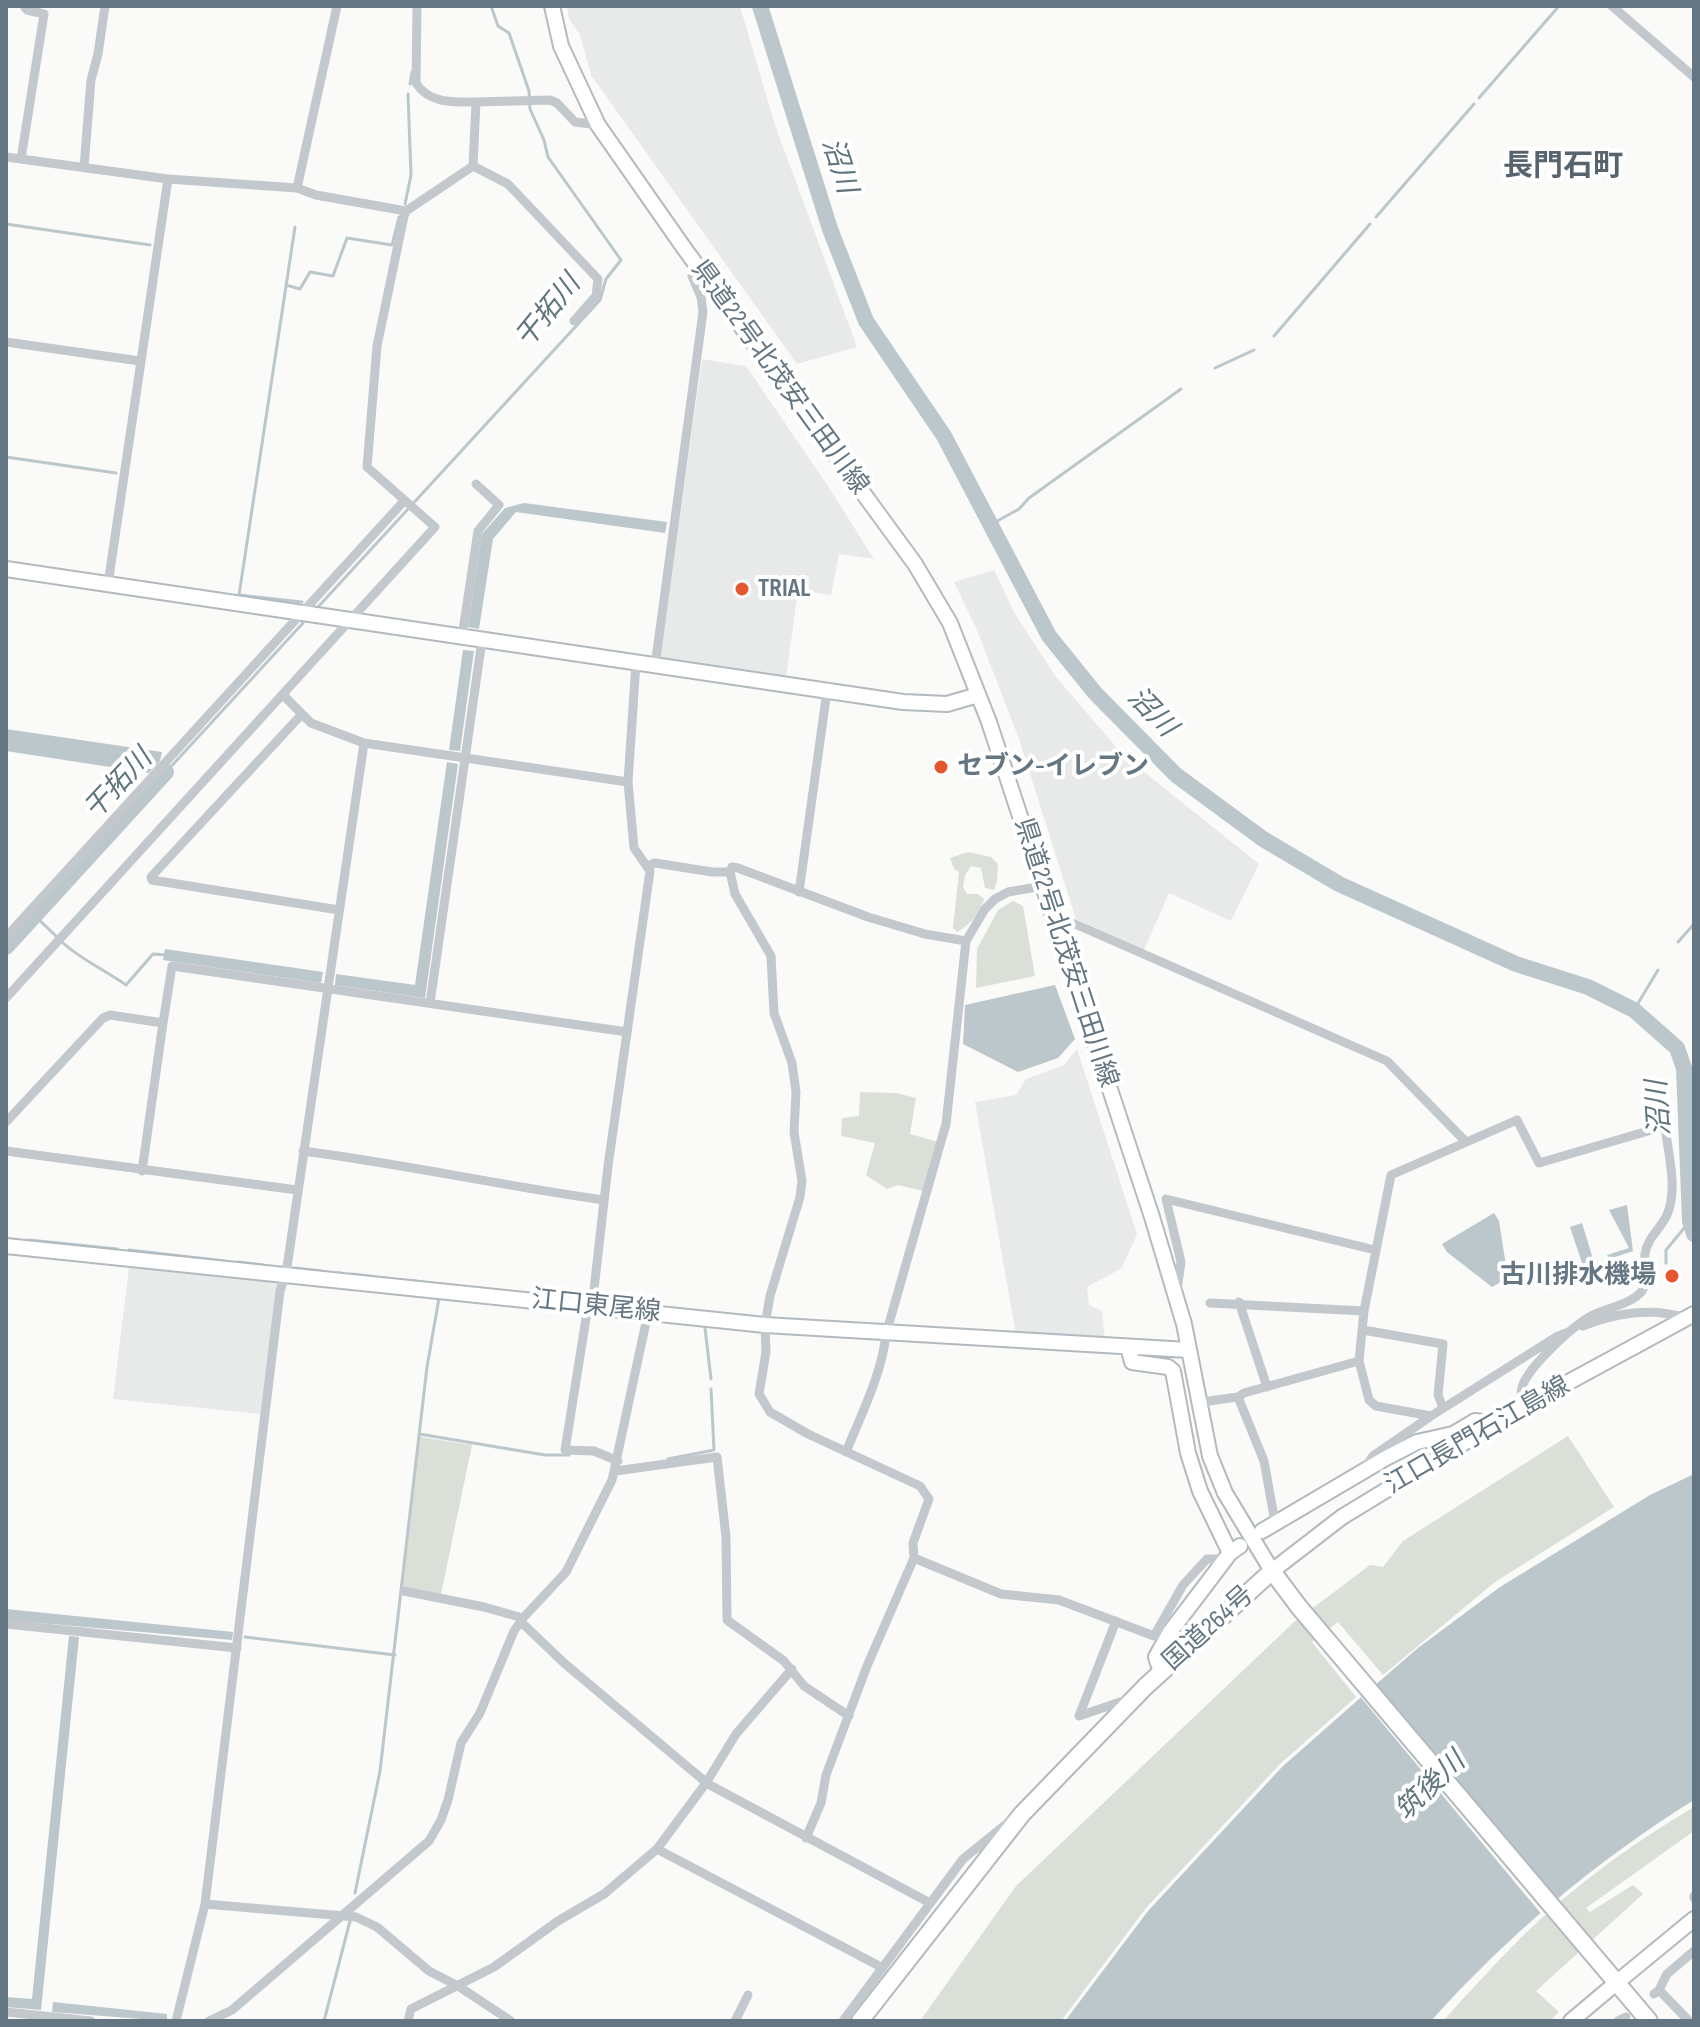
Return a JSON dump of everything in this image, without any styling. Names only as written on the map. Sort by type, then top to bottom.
[{"type":"highway","name":"国道264号","points":[[860,2021],[1022,1814],[1161,1672],[1272,1571],[1299,1607],[1649,2021]]},
{"type":"main road","name":"県道22号北茂安三田川線","points":[[552,6],[561,46],[598,125],[915,564],[950,623],[1043,886],[1152,1217],[1176,1298],[1210,1456],[1225,1493],[1272,1571]]},
{"type":"main road","points":[[6,569],[903,702],[947,704],[978,695]]},
{"type":"main road","name":"江口東尾線","points":[[6,1246],[765,1325],[1188,1350]]},
{"type":"main road","name":"江口長門石江島線","points":[[1272,1571],[1342,1517],[1521,1408],[1690,1316]]},
{"type":"main road","points":[[1128,1347],[1132,1362],[1171,1368],[1184,1404],[1188,1453],[1200,1491],[1232,1553],[1170,1632],[1156,1657],[1161,1672]]},
{"type":"main road","points":[[1262,1531],[1417,1442],[1453,1434],[1475,1421],[1495,1424]]},
{"type":"main road","points":[[1571,2021],[1694,1919]]},
{"type":"street","points":[[21,159],[44,14],[27,10],[24,6]]},
{"type":"street","points":[[84,167],[91,80],[105,6]]},
{"type":"street","points":[[297,188],[337,6]]},
{"type":"street","points":[[417,6],[416,83],[419,89],[445,102],[550,100],[575,122],[598,125]]},
{"type":"street","points":[[1612,6],[1694,77]]},
{"type":"street","points":[[473,166],[476,102]]},
{"type":"street","points":[[6,157],[168,179],[297,188],[316,195],[406,211],[473,166]]},
{"type":"street","points":[[473,166],[508,184],[598,279],[596,296],[574,321]]},
{"type":"street","points":[[108,584],[168,179]]},
{"type":"street","points":[[6,998],[435,527],[367,467],[377,346],[406,211]]},
{"type":"street","points":[[655,666],[697,370],[703,312],[701,297],[692,276],[699,267]]},
{"type":"street","points":[[6,342],[140,361]]},
{"type":"street","points":[[462,637],[478,531],[499,505],[476,484]]},
{"type":"street","points":[[6,937],[303,613],[409,505]]},
{"type":"street","points":[[430,1003],[482,640]]},
{"type":"street","points":[[636,663],[628,782],[634,848],[650,871],[590,1307],[565,1450],[594,1451],[617,1466],[717,1457],[726,1537],[727,1620],[792,1669],[804,1686],[849,1716]]},
{"type":"street","points":[[799,892],[827,691]]},
{"type":"street","points":[[283,695],[311,723],[364,743],[628,782]]},
{"type":"street","points":[[302,714],[151,877],[152,880],[339,910]]},
{"type":"street","points":[[176,2021],[205,1904],[280,1291],[286,1274],[364,743]]},
{"type":"street","points":[[648,866],[655,863],[730,872]]},
{"type":"street","points":[[806,1838],[821,1803],[826,1775],[914,1558],[913,1543],[928,1506],[927,1494],[920,1486],[770,1412],[759,1394],[770,1296],[802,1181],[794,1132],[796,1092],[792,1063],[774,1013],[771,956],[735,894],[730,872],[732,867],[738,868],[913,931],[952,941],[966,941]]},
{"type":"street","points":[[846,1452],[885,1346],[946,1124],[966,941],[985,909],[995,899],[1008,892],[1043,886]]},
{"type":"street","points":[[1054,919],[1075,924],[1387,1061],[1466,1142]]},
{"type":"street","points":[[142,1171],[172,966],[627,1032]]},
{"type":"street","points":[[6,1122],[103,1018],[110,1015],[163,1023]]},
{"type":"street","points":[[1431,1416],[1376,1406],[1369,1400],[1359,1361],[1364,1311],[1391,1175],[1517,1120],[1539,1163],[1665,1126],[1672,1190],[1670,1205],[1665,1220],[1648,1244],[1646,1280],[1642,1290],[1634,1297],[1589,1317],[1571,1331],[1530,1373],[1520,1395],[1521,1408]]},
{"type":"street","points":[[6,1151],[297,1190]]},
{"type":"street","points":[[303,1151],[400,1164],[522,1189],[604,1200]]},
{"type":"street","points":[[1176,1298],[1181,1262],[1166,1199],[1375,1250]]},
{"type":"street","points":[[1210,1303],[1239,1302],[1364,1311]]},
{"type":"street","points":[[1239,1302],[1267,1387]]},
{"type":"street","points":[[1359,1474],[1373,1456],[1556,1337],[1598,1320],[1645,1311],[1690,1316]]},
{"type":"street","points":[[209,2021],[232,2010],[429,1841],[448,1800],[461,1743],[480,1713],[521,1620],[570,1566],[617,1466],[648,1313]]},
{"type":"street","points":[[1363,1330],[1443,1344],[1438,1395],[1443,1408]]},
{"type":"street","points":[[1209,1401],[1238,1397],[1359,1361]]},
{"type":"street","points":[[1238,1397],[1264,1461],[1275,1522]]},
{"type":"street","points":[[914,1558],[1001,1594],[1059,1600],[1154,1636],[1183,1585],[1207,1559],[1232,1553]]},
{"type":"street","points":[[404,1591],[484,1607],[521,1620],[564,1663],[706,1783],[930,1903]]},
{"type":"street","points":[[1116,1621],[1079,1716],[1136,1697]]},
{"type":"street","points":[[6,1624],[237,1648]]},
{"type":"street","points":[[408,2021],[411,2009],[494,1967],[558,1921],[604,1894],[657,1849],[706,1783],[736,1734],[792,1669]]},
{"type":"street","points":[[843,2021],[963,1859],[1008,1819],[1022,1814]]},
{"type":"street","points":[[657,1849],[883,1968]]},
{"type":"street","points":[[205,1904],[343,1915],[377,1927],[429,1971],[511,2021]]},
{"type":"street","points":[[1689,2021],[1657,1992],[1667,1974],[1694,1951]]},
{"type":"street","points":[[735,2021],[748,1995]]},
{"type":"street","points":[[6,2012],[91,2021]]},
{"type":"shaded area","points":[[567,6],[740,6],[775,125],[857,347],[797,364],[591,75],[580,35],[569,19]]},
{"type":"shaded area","points":[[702,359],[746,366],[874,559],[839,554],[831,595],[798,590],[786,678],[660,660]]},
{"type":"shaded area","points":[[994,570],[1015,614],[1056,677],[1123,755],[1259,864],[1231,921],[1169,893],[1144,950],[1076,919],[1019,739],[977,630],[954,582]]},
{"type":"shaded area","points":[[968,852],[991,857],[998,864],[997,881],[994,890],[985,888],[981,868],[971,866],[965,875],[963,887],[967,894],[978,894],[984,899],[974,918],[957,932],[953,928],[959,872],[954,869],[950,858]]},
{"type":"shaded area","points":[[1013,901],[1023,906],[1035,976],[976,988],[977,949],[998,910]]},
{"type":"shaded area","points":[[1077,1049],[1137,1234],[1122,1268],[1087,1287],[1089,1305],[1102,1311],[1105,1340],[1016,1335],[975,1102],[1016,1095],[1026,1079],[1064,1065]]},
{"type":"shaded area","points":[[860,1092],[896,1093],[916,1098],[910,1134],[938,1142],[923,1191],[898,1185],[887,1189],[866,1175],[875,1143],[841,1136],[842,1118],[859,1116]]},
{"type":"shaded area","points":[[129,1267],[278,1281],[261,1414],[113,1399]]},
{"type":"shaded area","points":[[1568,1436],[1614,1507],[1495,1582],[1383,1675],[1338,1622],[1312,1642],[1356,1697],[1280,1764],[1146,1908],[1061,2021],[920,2021],[1016,1886],[1293,1623],[1370,1565],[1383,1567],[1403,1541]]},
{"type":"shaded area","points":[[420,1437],[472,1445],[441,1594],[402,1586]]},
{"type":"shaded area","points":[[1694,1807],[1694,1831],[1586,1908],[1590,1912],[1633,1885],[1643,1894],[1536,1991],[1559,2012],[1550,2021],[1443,2021],[1552,1909],[1621,1854]]},
{"type":"water","points":[[524,503],[667,522],[665,533],[516,512],[493,539],[479,629],[468,627],[482,534],[505,508]]},
{"type":"water","points":[[463,650],[474,651],[460,751],[449,750]]},
{"type":"water","points":[[6,729],[162,752],[160,761],[149,773],[6,751]]},
{"type":"water","points":[[447,762],[458,764],[425,998],[335,985],[336,974],[415,985]]},
{"type":"water","points":[[165,949],[323,972],[321,983],[163,960]]},
{"type":"water","points":[[1055,985],[1075,1039],[1058,1058],[1018,1072],[963,1044],[965,1005]]},
{"type":"water","points":[[1627,1205],[1633,1251],[1609,1259],[1607,1255],[1629,1248],[1609,1210]]},
{"type":"water","points":[[1494,1213],[1499,1221],[1508,1278],[1492,1287],[1447,1252],[1442,1244]]},
{"type":"water","points":[[1582,1223],[1596,1269],[1585,1272],[1570,1227]]},
{"type":"water","name":"筑後川","points":[[1694,1474],[1694,1800],[1622,1848],[1555,1901],[1460,1989],[1431,2021],[1065,2021],[1148,1911],[1282,1767],[1359,1699],[1418,1648],[1500,1587],[1650,1495]]},
{"type":"water","points":[[6,1609],[233,1632],[232,1640],[6,1620]]},
{"type":"water","points":[[69,1636],[79,1637],[41,2010],[6,2007],[6,1997],[32,1999]]},
{"type":"water","points":[[53,2002],[167,2014],[167,2021],[52,2012]]},
{"type":"pier","points":[[1370,1684],[1556,1905],[1543,1916],[1358,1694]]},
{"type":"waterway","name":"干拓川","points":[[318,607],[600,300],[606,279],[621,260],[548,157],[530,109],[529,91],[509,33],[498,26],[491,6]]},
{"type":"waterway","name":"沼川","points":[[760,6],[830,229],[866,321],[944,436],[1049,636],[1095,693],[1176,775],[1263,839],[1339,884],[1516,964],[1588,987],[1634,1010],[1677,1048],[1684,1068],[1690,1221],[1694,1234]]},
{"type":"waterway","points":[[1479,98],[1559,6]]},
{"type":"waterway","points":[[410,84],[412,72]]},
{"type":"waterway","points":[[405,204],[411,175],[408,94]]},
{"type":"waterway","points":[[1376,217],[1474,104]]},
{"type":"waterway","points":[[286,285],[300,289],[310,272],[333,276],[347,238],[392,245],[399,217]]},
{"type":"waterway","points":[[6,224],[150,245]]},
{"type":"waterway","points":[[1274,336],[1370,224]]},
{"type":"waterway","points":[[295,227],[239,595],[302,602]]},
{"type":"waterway","points":[[1215,368],[1254,350]]},
{"type":"waterway","points":[[990,525],[1019,509],[1029,498],[1181,389]]},
{"type":"waterway","points":[[6,457],[116,473]]},
{"type":"waterway","name":"干拓川","points":[[166,772],[303,623]]},
{"type":"waterway","name":"干拓川","points":[[6,947],[166,772]]},
{"type":"waterway","points":[[35,916],[56,936]]},
{"type":"waterway","points":[[1678,942],[1694,924]]},
{"type":"waterway","points":[[63,943],[126,985],[153,954],[168,955]]},
{"type":"waterway","points":[[1634,1010],[1658,970]]},
{"type":"waterway","name":"沼川","points":[[1689,1167],[1694,1169]]},
{"type":"waterway","points":[[1666,1263],[1666,1250],[1690,1221]]},
{"type":"waterway","points":[[29,1240],[117,1249]]},
{"type":"waterway","points":[[129,1250],[225,1261]]},
{"type":"waterway","points":[[238,1262],[263,1265]]},
{"type":"waterway","points":[[295,1268],[321,1271]]},
{"type":"waterway","points":[[336,1273],[341,1273]]},
{"type":"waterway","points":[[352,1274],[376,1277]]},
{"type":"waterway","points":[[384,1278],[392,1279]]},
{"type":"waterway","points":[[401,1280],[416,1281]]},
{"type":"waterway","points":[[424,1282],[430,1283]]},
{"type":"waterway","points":[[355,1893],[380,1771],[427,1367],[439,1298]]},
{"type":"waterway","points":[[705,1328],[711,1379]]},
{"type":"waterway","points":[[668,1459],[714,1450],[711,1389]]},
{"type":"waterway","points":[[419,1434],[545,1455],[569,1455]]},
{"type":"waterway","points":[[245,1637],[395,1655]]},
{"type":"waterway","points":[[324,2021],[350,1921]]},
{"type":"place","name":"TRIAL","points":[[742,589]]},
{"type":"place","name":"セブン-イレブン","points":[[941,767]]},
{"type":"place","name":"古川排水機場","points":[[1672,1276]]},
{"type":"district","name":"長門石町","points":[[1563,167]]}]
